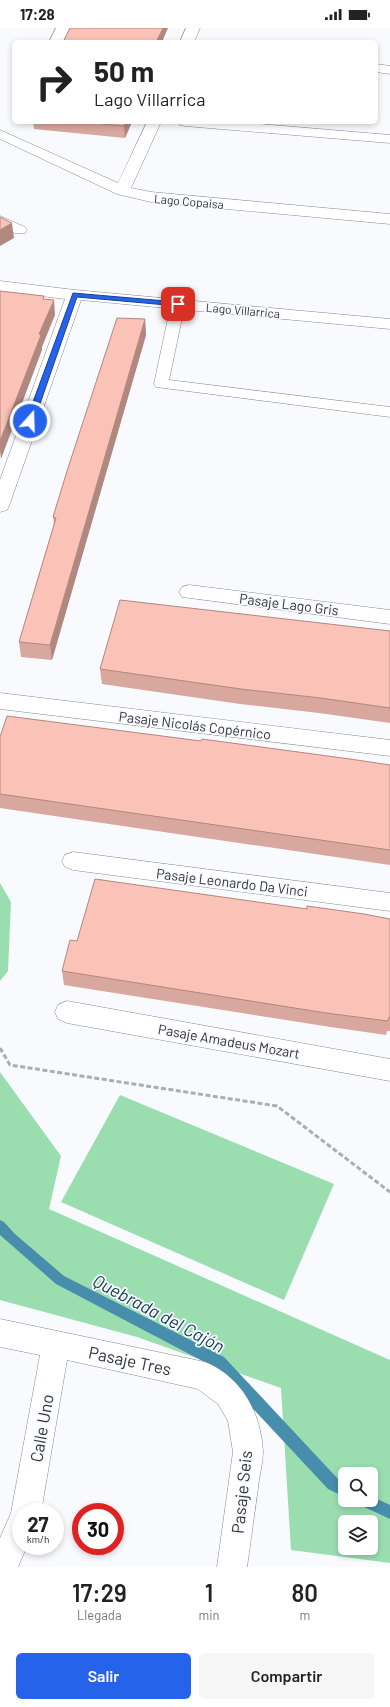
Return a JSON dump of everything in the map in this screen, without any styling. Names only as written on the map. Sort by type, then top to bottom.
[{"type":"street","points":[[57,40],[62,28]]},
{"type":"street","points":[[188,40],[193,28]]},
{"type":"street","points":[[378,68],[390,70]]},
{"type":"street","points":[[122,192],[153,124]]},
{"type":"street","points":[[209,124],[390,139]]},
{"type":"street","name":"Lago Copaisa","points":[[8,133],[122,192],[151,197],[390,219]]},
{"type":"street","name":"Lago Villarrica","points":[[0,286],[75,295],[390,324]]},
{"type":"street","points":[[0,506],[75,295]]},
{"type":"street","name":"Pasaje Lago Gris","points":[[189,592],[390,616]]},
{"type":"street","name":"Pasaje Nicolás Copérnico","points":[[0,701],[390,748]]},
{"type":"street","name":"Pasaje Leonardo Da Vinci","points":[[73,861],[390,902]]},
{"type":"street","name":"Pasaje Amadeus Mozart","points":[[67,1012],[390,1070]]},
{"type":"street","name":"Pasaje Tres","points":[[0,1334],[56,1344],[205,1376],[228,1394],[242,1417]]},
{"type":"street","name":"Calle Uno","points":[[28,1503],[56,1344]]},
{"type":"street","name":"Pasaje Seis","points":[[232,1567],[248,1452],[242,1417]]},
{"type":"street","points":[[3,1567],[12,1546]]},
{"type":"lane","points":[[0,220],[20,230]]},
{"type":"lane","points":[[178,304],[161,384],[390,412]]},
{"type":"path","points":[[0,1048],[10,1065],[278,1106],[390,1192]]},
{"type":"green space","points":[[0,883],[11,902],[8,971],[0,981]]},
{"type":"green space","points":[[0,1072],[61,1156],[49,1209],[390,1360],[390,1563],[291,1550],[281,1388],[137,1337],[0,1300]]},
{"type":"green space","points":[[120,1095],[334,1184],[284,1300],[61,1202]]},
{"type":"building","points":[[70,28],[163,28],[157,40],[64,40]]},
{"type":"building","points":[[104,124],[125,124],[124,126]]},
{"type":"building","points":[[0,217],[12,223],[0,230]]},
{"type":"building","points":[[0,291],[44,296],[43,299],[54,300],[39,334],[41,335],[0,441]]},
{"type":"building","points":[[117,318],[145,319],[50,645],[19,642],[56,518],[53,517]]},
{"type":"building","points":[[120,600],[390,631],[390,708],[100,669]]},
{"type":"building","points":[[7,716],[201,741],[202,739],[390,765],[390,850],[0,794],[0,737]]},
{"type":"building","points":[[95,879],[307,909],[307,906],[390,919],[390,1017],[388,1021],[326,1013],[62,971],[70,940],[77,941]]},
{"type":"waterway","name":"Quebrada del Cajón","points":[[0,1226],[11,1238],[60,1280],[219,1362],[333,1484],[338,1486]]},
{"type":"waterway","name":"Quebrada del Cajón","points":[[378,1506],[390,1512]]},
{"type":"route","points":[[30,421],[75,295],[178,304]]}]
